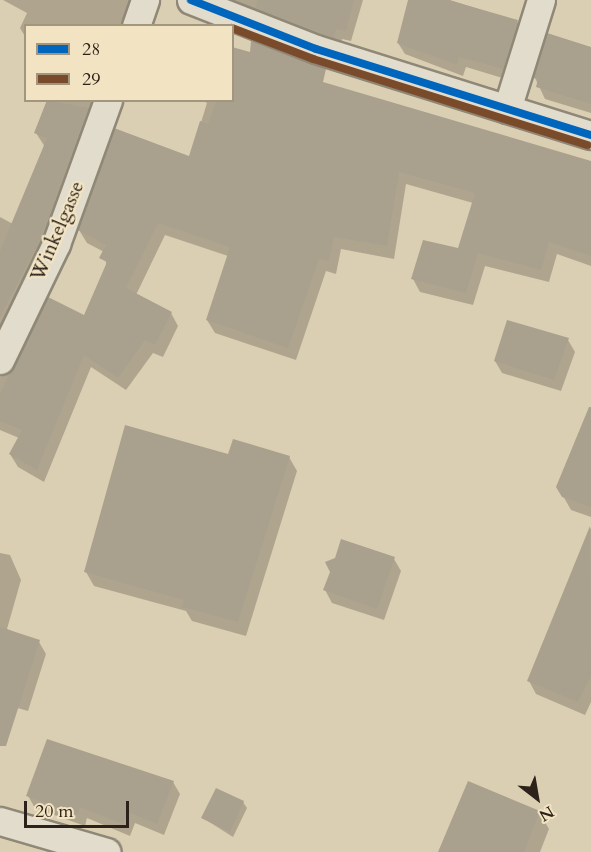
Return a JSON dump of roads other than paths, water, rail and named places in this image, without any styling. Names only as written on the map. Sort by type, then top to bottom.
[{"type":"street","points":[[137,24],[145,0]]},
{"type":"street","points":[[191,0],[316,49],[591,135]]},
{"type":"street","points":[[507,109],[541,0]]},
{"type":"street","name":"Winkelgasse","points":[[0,360],[56,244],[107,102]]},
{"type":"street","points":[[0,821],[107,852]]}]
